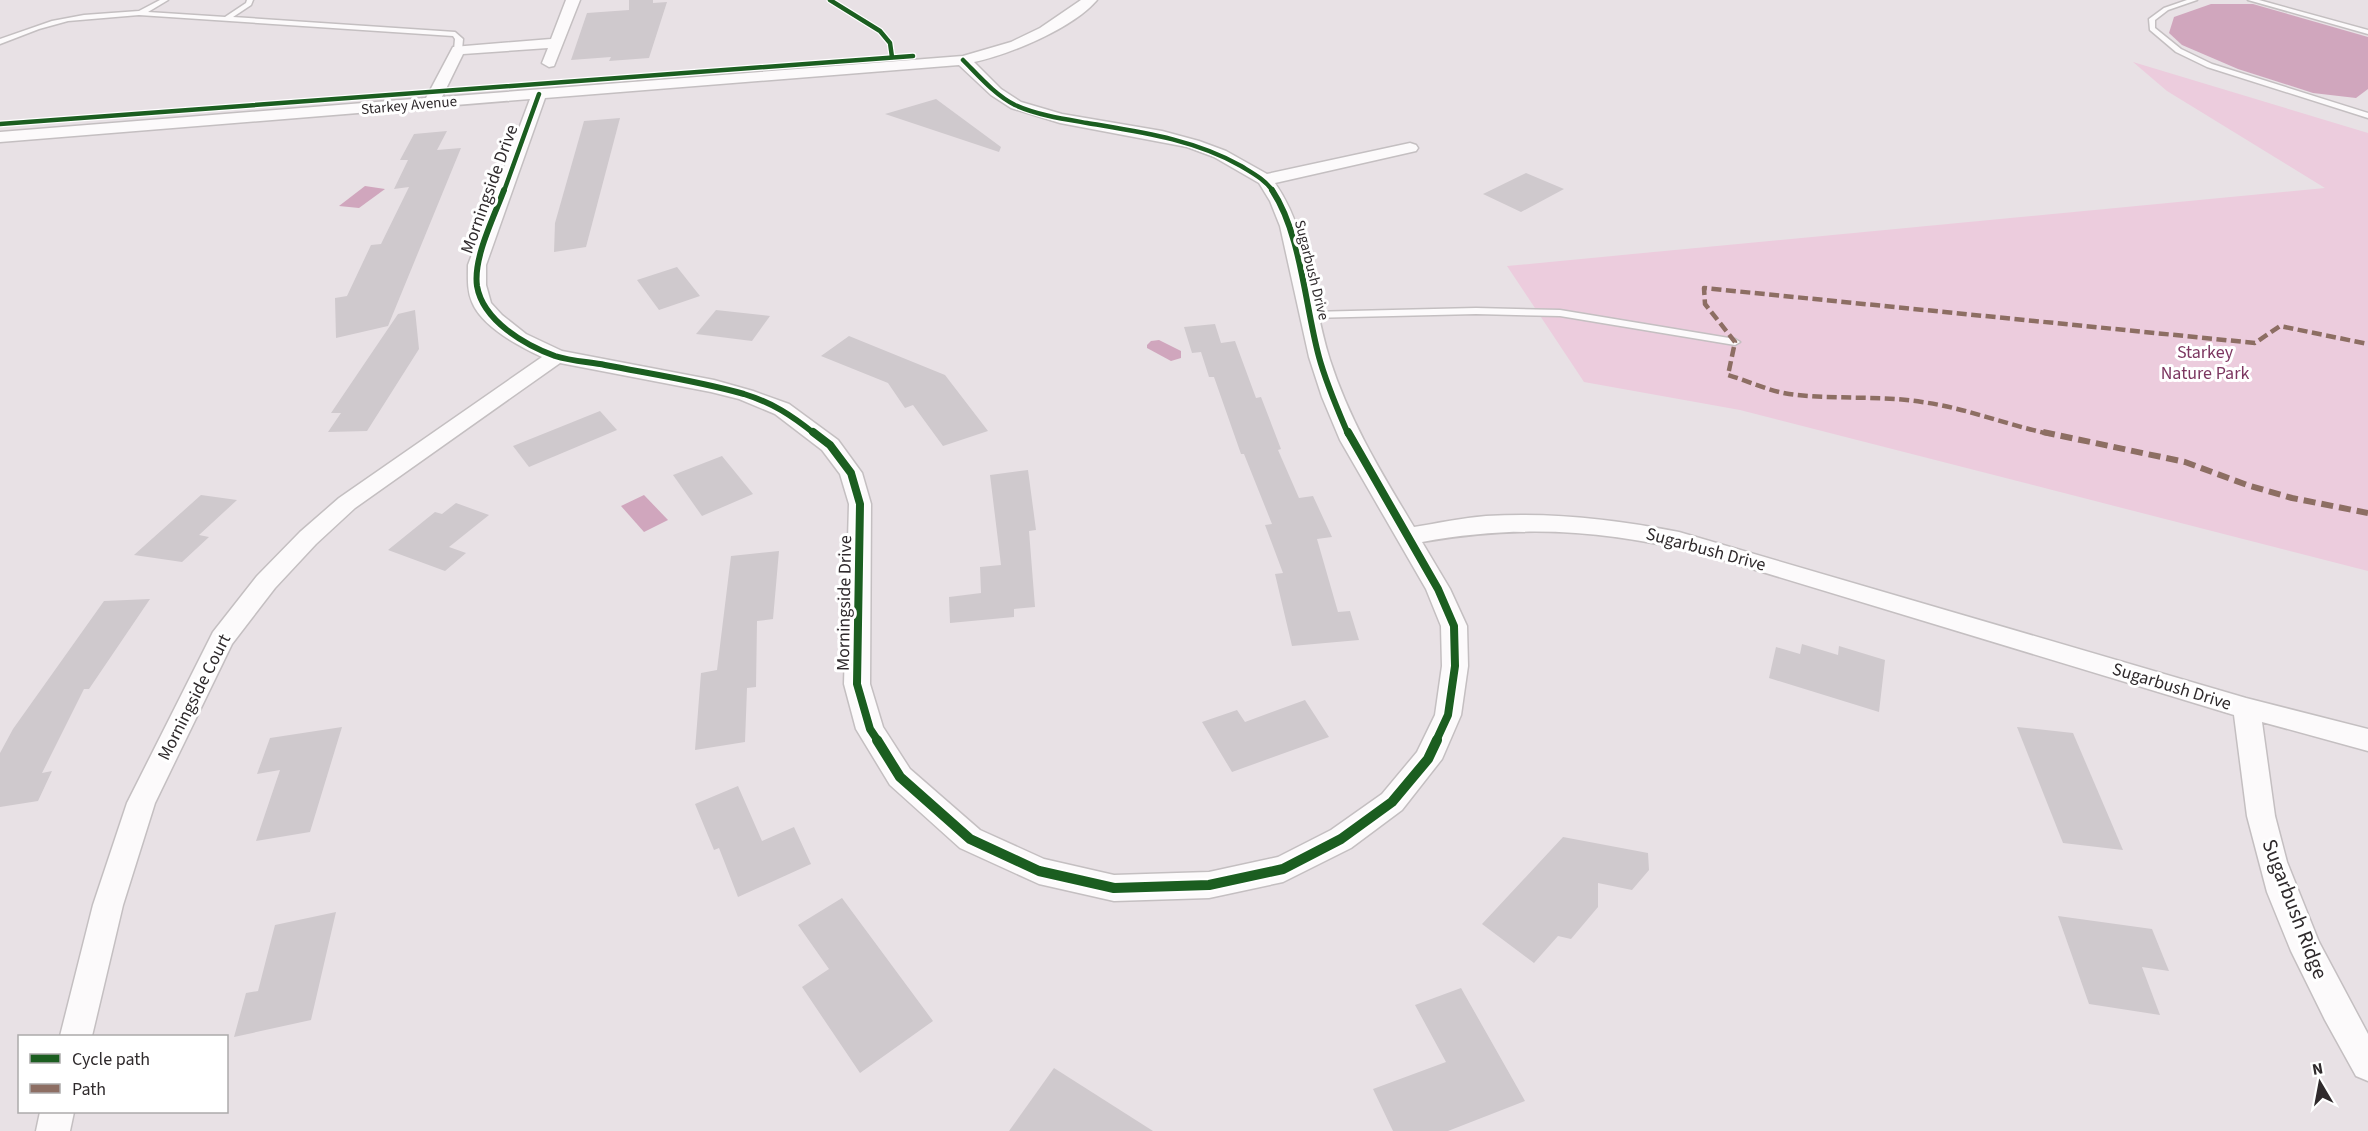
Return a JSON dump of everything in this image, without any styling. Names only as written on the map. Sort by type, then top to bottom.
[{"type":"street","points":[[549,63],[573,0]]},
{"type":"street","name":"Starkey Avenue","points":[[0,137],[963,60],[988,56],[1024,44],[1050,30],[1090,0]]},
{"type":"street","points":[[430,103],[458,50],[556,43]]},
{"type":"street","name":"Sugarbush Drive","points":[[963,60],[996,92],[1016,105],[1060,118],[1162,136],[1193,144],[1220,154],[1265,180],[1279,201],[1288,226],[1319,357],[1341,418],[1351,440],[1409,536],[1485,525],[1540,523],[1593,524],[1649,533],[1706,547],[2246,708],[2368,740]]},
{"type":"street","name":"Morningside Drive","points":[[539,94],[477,265],[477,285],[482,304],[495,319],[519,338],[556,356],[714,386],[746,395],[782,410],[830,445],[851,473],[860,504],[857,684],[870,729],[900,777],[970,838],[1039,871],[1114,888],[1209,885],[1283,869],[1341,839],[1392,802],[1428,759],[1448,715],[1455,666],[1454,626],[1438,589],[1409,536]]},
{"type":"street","points":[[1265,180],[1410,148]]},
{"type":"street","name":"Morningside Court","points":[[76,1035],[108,905],[141,803],[222,639],[266,582],[308,538],[347,503],[556,356]]},
{"type":"street","name":"Sugarbush Ridge","points":[[2246,708],[2264,831],[2283,891],[2315,969],[2368,1065]]},
{"type":"street","points":[[53,1131],[57,1113]]},
{"type":"lane","points":[[139,13],[165,0]]},
{"type":"lane","points":[[227,18],[249,4],[249,0]]},
{"type":"lane","points":[[2194,0],[2166,9],[2152,19],[2152,29],[2164,42],[2191,58],[2226,71],[2368,116]]},
{"type":"lane","points":[[2251,0],[2368,32]]},
{"type":"lane","points":[[0,42],[63,18],[87,14],[139,13],[455,34],[459,39],[458,50]]},
{"type":"lane","points":[[1310,315],[1476,311],[1560,313],[1735,342]]},
{"type":"green space","name":"Starkey Nature Park","points":[[2133,62],[2368,133],[2368,571],[1740,410],[1584,382],[1507,266],[2325,188],[2167,91]]},
{"type":"shaded area","points":[[2211,4],[2253,4],[2368,37],[2368,89],[2356,98],[2313,93],[2238,69],[2182,45],[2169,33],[2174,17]]},
{"type":"shaded area","points":[[365,186],[385,189],[359,208],[339,206]]},
{"type":"shaded area","points":[[1159,340],[1181,351],[1181,358],[1171,361],[1147,348],[1151,341]]},
{"type":"shaded area","points":[[644,495],[668,520],[644,532],[621,506]]},
{"type":"building","points":[[629,0],[667,2],[649,58],[609,61],[611,57],[571,60],[587,13],[629,10]]},
{"type":"building","points":[[936,99],[1001,147],[999,152],[885,114]]},
{"type":"building","points":[[620,118],[586,247],[554,252],[555,223],[584,121]]},
{"type":"building","points":[[447,131],[437,150],[461,148],[388,326],[336,338],[335,298],[347,296],[371,245],[381,244],[409,187],[394,189],[408,160],[400,160],[414,134]]},
{"type":"building","points":[[1526,173],[1564,189],[1521,212],[1483,194]]},
{"type":"building","points":[[677,267],[700,296],[659,310],[637,280]]},
{"type":"building","points":[[415,310],[419,349],[367,431],[328,432],[341,413],[331,413],[398,314]]},
{"type":"building","points":[[716,310],[770,316],[752,341],[696,334]]},
{"type":"building","points":[[1215,324],[1221,343],[1235,341],[1256,398],[1261,397],[1281,449],[1278,450],[1299,498],[1313,496],[1332,537],[1317,539],[1338,612],[1350,611],[1359,640],[1292,646],[1275,574],[1283,573],[1265,525],[1272,524],[1244,454],[1241,454],[1214,377],[1209,377],[1201,352],[1192,353],[1184,327]]},
{"type":"building","points":[[849,336],[945,375],[988,431],[943,446],[913,405],[905,408],[888,383],[821,356]]},
{"type":"building","points":[[600,411],[617,430],[529,467],[513,446]]},
{"type":"building","points":[[722,456],[753,494],[702,516],[673,475]]},
{"type":"building","points":[[1028,470],[1036,530],[1029,531],[1035,607],[1014,609],[1014,617],[950,623],[949,597],[981,593],[980,567],[1001,565],[990,475]]},
{"type":"building","points":[[201,495],[237,500],[199,535],[209,537],[182,562],[134,555]]},
{"type":"building","points":[[456,503],[489,515],[449,547],[466,553],[445,571],[388,550],[435,512],[442,514]]},
{"type":"building","points":[[779,551],[773,619],[757,621],[756,687],[747,688],[745,742],[695,750],[701,673],[717,670],[731,556]]},
{"type":"building","points":[[150,599],[89,689],[84,689],[42,773],[52,771],[38,801],[0,807],[0,753],[13,729],[104,601]]},
{"type":"building","points":[[1802,644],[1838,655],[1839,646],[1885,660],[1879,712],[1769,678],[1776,647],[1800,654]]},
{"type":"building","points":[[1305,700],[1329,737],[1232,772],[1202,722],[1237,710],[1245,722]]},
{"type":"building","points":[[342,727],[310,832],[256,841],[280,770],[257,774],[270,738]]},
{"type":"building","points":[[2017,727],[2073,733],[2123,850],[2063,843]]},
{"type":"building","points":[[738,786],[762,841],[794,827],[811,864],[738,897],[719,848],[714,850],[695,804]]},
{"type":"building","points":[[1563,837],[1648,853],[1649,870],[1632,890],[1598,883],[1598,907],[1571,939],[1558,936],[1534,963],[1482,924]]},
{"type":"building","points":[[842,898],[933,1021],[860,1073],[802,987],[829,969],[798,925]]},
{"type":"building","points":[[336,912],[311,1020],[234,1037],[246,993],[258,991],[275,925]]},
{"type":"building","points":[[2058,916],[2152,929],[2169,971],[2142,967],[2160,1015],[2089,1004]]},
{"type":"building","points":[[1461,988],[1525,1101],[1448,1131],[1393,1131],[1373,1089],[1446,1062],[1415,1005]]},
{"type":"building","points":[[1054,1068],[1153,1131],[1009,1131]]},
{"type":"marked path","points":[[2368,344],[2280,326],[2255,343],[1704,288],[1705,304],[1735,342],[1728,375],[1788,394],[1881,397],[1923,402],[1975,413],[2009,425],[2185,462],[2247,485],[2292,498],[2368,513]]},
{"type":"cycle path","points":[[830,0],[880,31],[890,43],[892,57]]},
{"type":"cycle path","points":[[0,124],[913,56]]},
{"type":"cycle path","points":[[539,94],[477,265],[477,285],[482,304],[495,319],[519,338],[556,356],[714,386],[746,395],[782,409],[830,445],[851,473],[860,504],[857,684],[870,729],[900,777],[970,839],[1039,871],[1114,888],[1209,885],[1283,869],[1341,839],[1392,802],[1428,759],[1448,715],[1455,666],[1454,626],[1438,589],[1351,440],[1332,397],[1319,357],[1289,226],[1279,201],[1265,180],[1220,154],[1193,144],[1162,136],[1060,118],[1016,105],[996,92],[963,60]]}]
